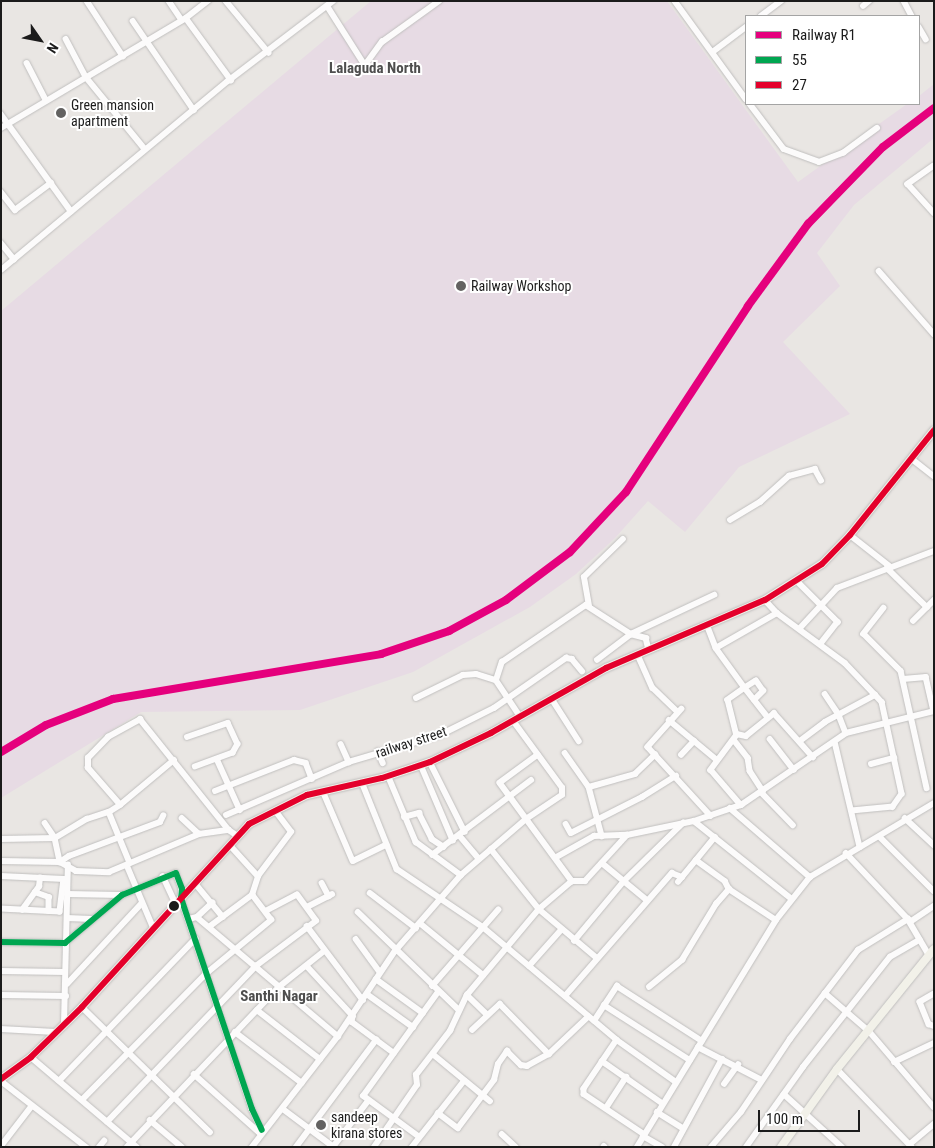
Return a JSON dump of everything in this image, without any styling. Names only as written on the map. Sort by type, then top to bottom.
[{"type":"main road","points":[[1,1080],[31,1057],[82,1007],[249,824],[307,795],[362,782],[430,762],[517,718],[606,668],[708,627],[765,600],[822,564],[850,535],[934,430]]},
{"type":"main road","points":[[781,1147],[837,1070],[931,952]]},
{"type":"street","points":[[87,1],[123,56]]},
{"type":"street","points":[[169,1],[231,80]]},
{"type":"street","points":[[1,128],[184,19],[208,1]]},
{"type":"street","points":[[226,1],[269,53]]},
{"type":"street","points":[[1,270],[145,149],[231,80],[328,7],[333,1]]},
{"type":"street","points":[[328,7],[365,65],[382,42],[439,1]]},
{"type":"street","points":[[676,1],[714,51],[745,98]]},
{"type":"street","points":[[762,15],[781,1]]},
{"type":"street","points":[[863,6],[869,1]]},
{"type":"street","points":[[904,1],[911,15]]},
{"type":"street","points":[[134,21],[194,110]]},
{"type":"street","points":[[714,51],[745,28]]},
{"type":"street","points":[[920,29],[926,40]]},
{"type":"street","points":[[66,39],[86,77],[145,149]]},
{"type":"street","points":[[27,63],[46,100]]},
{"type":"street","points":[[751,105],[784,149],[819,162],[843,154],[877,128]]},
{"type":"street","points":[[1,114],[71,211]]},
{"type":"street","points":[[934,166],[908,184],[934,213]]},
{"type":"street","points":[[1,192],[16,210],[51,183]]},
{"type":"street","points":[[1,243],[14,259]]},
{"type":"street","points":[[879,271],[934,334]]},
{"type":"street","points":[[912,459],[934,476]]},
{"type":"street","points":[[730,520],[760,502],[788,476],[815,469],[821,480]]},
{"type":"street","points":[[850,535],[889,567],[927,607]]},
{"type":"street","points":[[589,606],[584,576],[623,539]]},
{"type":"street","points":[[800,628],[821,602],[837,588],[934,551]]},
{"type":"street","points":[[797,581],[821,602],[838,623],[821,644]]},
{"type":"street","points":[[597,660],[631,634],[714,594]]},
{"type":"street","points":[[765,600],[777,612],[845,663],[882,702],[902,794],[897,804],[893,807],[852,811]]},
{"type":"street","points":[[913,621],[934,600]]},
{"type":"street","points":[[496,680],[502,662],[583,606],[589,606],[631,634],[646,638]]},
{"type":"street","points":[[884,608],[864,634],[901,671],[927,788]]},
{"type":"street","points":[[716,648],[777,612]]},
{"type":"street","points":[[649,650],[646,638],[652,624]]},
{"type":"street","points":[[708,627],[716,648],[768,717]]},
{"type":"street","points":[[638,655],[653,688],[680,710],[648,743],[655,755],[676,776],[710,816]]},
{"type":"street","name":"railway street","points":[[226,815],[378,751],[440,735],[509,698],[566,658],[572,659],[582,671]]},
{"type":"street","points":[[252,1147],[353,1016],[395,951],[461,875],[526,819],[563,792],[538,755],[517,718],[509,698],[496,680],[468,674],[416,698]]},
{"type":"street","points":[[555,858],[594,836],[627,835],[694,821],[741,805],[846,733],[934,711],[926,677],[920,675],[903,679]]},
{"type":"street","points":[[754,700],[763,689],[756,681],[728,700],[735,737],[748,758],[750,771],[762,791],[793,825]]},
{"type":"street","points":[[825,694],[839,715],[846,733]]},
{"type":"street","points":[[800,741],[839,715],[875,695]]},
{"type":"street","points":[[552,699],[579,741]]},
{"type":"street","points":[[735,737],[746,736],[768,717],[775,714],[813,757]]},
{"type":"street","points":[[120,805],[88,768],[88,758],[108,738],[140,719],[228,830],[238,836]]},
{"type":"street","points":[[669,720],[716,759]]},
{"type":"street","points":[[187,737],[230,724],[238,750],[195,768]]},
{"type":"street","points":[[735,737],[723,756],[716,759],[711,772],[741,805]]},
{"type":"street","points":[[770,739],[794,770]]},
{"type":"street","points":[[681,755],[694,741]]},
{"type":"street","points":[[835,742],[860,846]]},
{"type":"street","points":[[341,744],[349,762]]},
{"type":"street","points":[[378,751],[383,763]]},
{"type":"street","points":[[564,753],[589,787],[602,836]]},
{"type":"street","points":[[538,755],[500,780],[572,882]]},
{"type":"street","points":[[589,787],[635,774],[655,755]]},
{"type":"street","points":[[871,764],[894,758]]},
{"type":"street","points":[[218,759],[240,810]]},
{"type":"street","points":[[216,791],[298,759],[306,763],[312,779]]},
{"type":"street","points":[[1,839],[55,838],[87,819],[109,812],[120,805],[174,760]]},
{"type":"street","points":[[430,762],[462,834],[479,859]]},
{"type":"street","points":[[421,765],[453,840]]},
{"type":"street","points":[[388,775],[416,842],[461,875]]},
{"type":"street","points":[[566,824],[571,832],[598,816],[642,797],[676,776]]},
{"type":"street","points":[[432,855],[531,780]]},
{"type":"street","points":[[362,782],[397,869],[443,898],[483,927],[617,1040],[676,1082]]},
{"type":"street","points":[[324,791],[353,861],[386,845]]},
{"type":"street","points":[[638,1147],[662,1103],[776,920],[810,877],[846,853],[880,837],[905,818],[934,803]]},
{"type":"street","points":[[730,808],[810,877]]},
{"type":"street","points":[[209,927],[252,895],[258,876],[291,832],[275,811]]},
{"type":"street","points":[[109,812],[121,837],[142,903],[154,929]]},
{"type":"street","points":[[404,817],[419,813],[432,839],[444,847]]},
{"type":"street","points":[[60,862],[160,822],[163,816]]},
{"type":"street","points":[[182,818],[199,834]]},
{"type":"street","points":[[905,818],[934,845]]},
{"type":"street","points":[[694,821],[792,899]]},
{"type":"street","points":[[45,823],[55,838],[60,862]]},
{"type":"street","points":[[574,941],[624,881],[683,823]]},
{"type":"street","points":[[1,861],[60,862],[76,871],[108,872],[199,834],[228,830]]},
{"type":"street","points":[[374,1147],[417,1085],[416,1075],[450,1031],[458,1009],[466,995],[539,910],[572,882],[585,881],[627,835]]},
{"type":"street","points":[[565,996],[647,900],[674,872],[680,880],[716,837]]},
{"type":"street","points":[[880,837],[934,891]]},
{"type":"street","points":[[230,845],[258,876]]},
{"type":"street","points":[[491,849],[539,910],[574,941],[597,958]]},
{"type":"street","points":[[846,853],[909,920],[920,940],[931,952]]},
{"type":"street","points":[[696,860],[725,882],[729,889],[776,920]]},
{"type":"street","points":[[602,863],[647,900]]},
{"type":"street","points":[[64,1024],[67,984],[65,943],[68,865]]},
{"type":"street","points":[[1,942],[65,943],[122,895],[163,876],[176,873],[182,888],[178,901]]},
{"type":"street","points":[[1,876],[64,879],[62,910],[1,909]]},
{"type":"street","points":[[163,876],[189,919],[252,1109],[262,1132]]},
{"type":"street","points":[[22,910],[35,892],[40,878]]},
{"type":"street","points":[[195,883],[223,917]]},
{"type":"street","points":[[307,907],[330,895],[322,883]]},
{"type":"street","points":[[649,987],[682,960],[729,889]]},
{"type":"street","points":[[35,892],[49,897],[49,911]]},
{"type":"street","points":[[370,893],[483,975]]},
{"type":"street","points":[[67,894],[122,895]]},
{"type":"street","points":[[82,1100],[208,972],[271,920],[267,911],[252,895]]},
{"type":"street","points":[[107,1122],[256,966],[316,921],[297,895],[267,911]]},
{"type":"street","points":[[67,984],[142,903]]},
{"type":"street","points":[[189,919],[197,917],[212,903]]},
{"type":"street","points":[[711,1147],[741,1112],[762,1080],[858,950],[934,906]]},
{"type":"street","points":[[432,986],[498,910]]},
{"type":"street","points":[[358,912],[395,951],[458,1009]]},
{"type":"street","points":[[197,917],[233,950],[256,966],[338,1036]]},
{"type":"street","points":[[67,918],[92,919]]},
{"type":"street","points":[[307,926],[324,952],[363,1000]]},
{"type":"street","points":[[529,966],[561,930]]},
{"type":"street","points":[[59,1081],[195,939]]},
{"type":"street","points":[[356,939],[380,972]]},
{"type":"street","points":[[746,1147],[846,1012],[890,957],[920,940]]},
{"type":"street","points":[[129,1144],[279,987],[324,952]]},
{"type":"street","points":[[307,966],[353,1016]]},
{"type":"street","points":[[1,971],[66,972]]},
{"type":"street","points":[[376,979],[423,1013]]},
{"type":"street","points":[[438,1113],[458,1128],[484,1096],[496,1077],[498,1064],[508,1051],[524,1066],[548,1054],[591,1019],[604,1005],[617,986],[702,1041]]},
{"type":"street","points":[[419,1138],[363,1096],[438,992]]},
{"type":"street","points":[[825,993],[869,1031],[934,1106]]},
{"type":"street","points":[[367,994],[413,1027]]},
{"type":"street","points":[[934,994],[920,1002],[929,1024],[934,1026]]},
{"type":"street","points":[[1,995],[66,996]]},
{"type":"street","points":[[466,995],[487,1014]]},
{"type":"street","points":[[472,1030],[487,1014],[500,1004],[548,1054]]},
{"type":"street","points":[[604,1005],[690,1060]]},
{"type":"street","points":[[82,1007],[210,1132]]},
{"type":"street","points":[[257,1010],[320,1059]]},
{"type":"street","points":[[353,1016],[352,1022],[394,1053]]},
{"type":"street","points":[[1,1029],[56,1032]]},
{"type":"street","points":[[235,1032],[302,1083]]},
{"type":"street","points":[[296,1147],[376,1040]]},
{"type":"street","points":[[617,1040],[583,1090],[587,1096],[662,1147]]},
{"type":"street","points":[[894,1062],[934,1043]]},
{"type":"street","points":[[698,1047],[738,1065],[762,1080]]},
{"type":"street","points":[[433,1054],[490,1101]]},
{"type":"street","points":[[31,1057],[107,1122],[129,1144],[136,1147]]},
{"type":"street","points":[[674,1147],[722,1059]]},
{"type":"street","points":[[602,1061],[662,1103]]},
{"type":"street","points":[[724,1084],[738,1065]]},
{"type":"street","points":[[1,1070],[10,1072]]},
{"type":"street","points":[[837,1070],[911,1145],[934,1124]]},
{"type":"street","points":[[194,1074],[262,1132]]},
{"type":"street","points":[[606,1108],[626,1077]]},
{"type":"street","points":[[1,1080],[31,1107],[86,1147]]},
{"type":"street","points":[[412,1147],[464,1081]]},
{"type":"street","points":[[784,1094],[841,1146]]},
{"type":"street","points":[[283,1108],[333,1147],[368,1101]]},
{"type":"street","points":[[2,1144],[31,1107]]},
{"type":"street","points":[[657,1112],[684,1128]]},
{"type":"street","points":[[150,1120],[182,1147]]},
{"type":"street","points":[[502,1134],[516,1147]]},
{"type":"street","points":[[100,1147],[104,1141]]},
{"type":"shaded area","points":[[371,1],[667,1],[798,182],[906,105],[920,105],[920,95],[934,84],[934,138],[854,205],[817,253],[840,286],[783,342],[850,414],[739,467],[685,532],[648,501],[615,538],[576,574],[530,607],[413,672],[300,710],[141,712],[1,798],[1,311]]},
{"type":"rail line","name":"R1","points":[[1,752],[46,725],[113,699],[381,654],[449,631],[506,600],[570,552],[626,492],[748,306],[808,224],[883,147],[934,108]]},
{"type":"transit line","name":"27","points":[[1,1079],[31,1057],[82,1007],[249,824],[307,795],[382,778],[430,762],[491,733],[606,668],[765,600],[822,564],[850,535],[934,430]]},
{"type":"transit line","name":"55","points":[[1,942],[65,943],[122,895],[176,873],[182,889],[181,898],[252,1109],[262,1130]]},
{"type":"place","name":"Green mansion apartment","points":[[61,113]]},
{"type":"place","name":"Railway Workshop","points":[[461,286]]},
{"type":"place","name":"sandeep kirana stores","points":[[321,1125]]},
{"type":"district","name":"Lalaguda North","points":[[375,69]]},
{"type":"district","name":"Santhi Nagar","points":[[279,997]]}]
